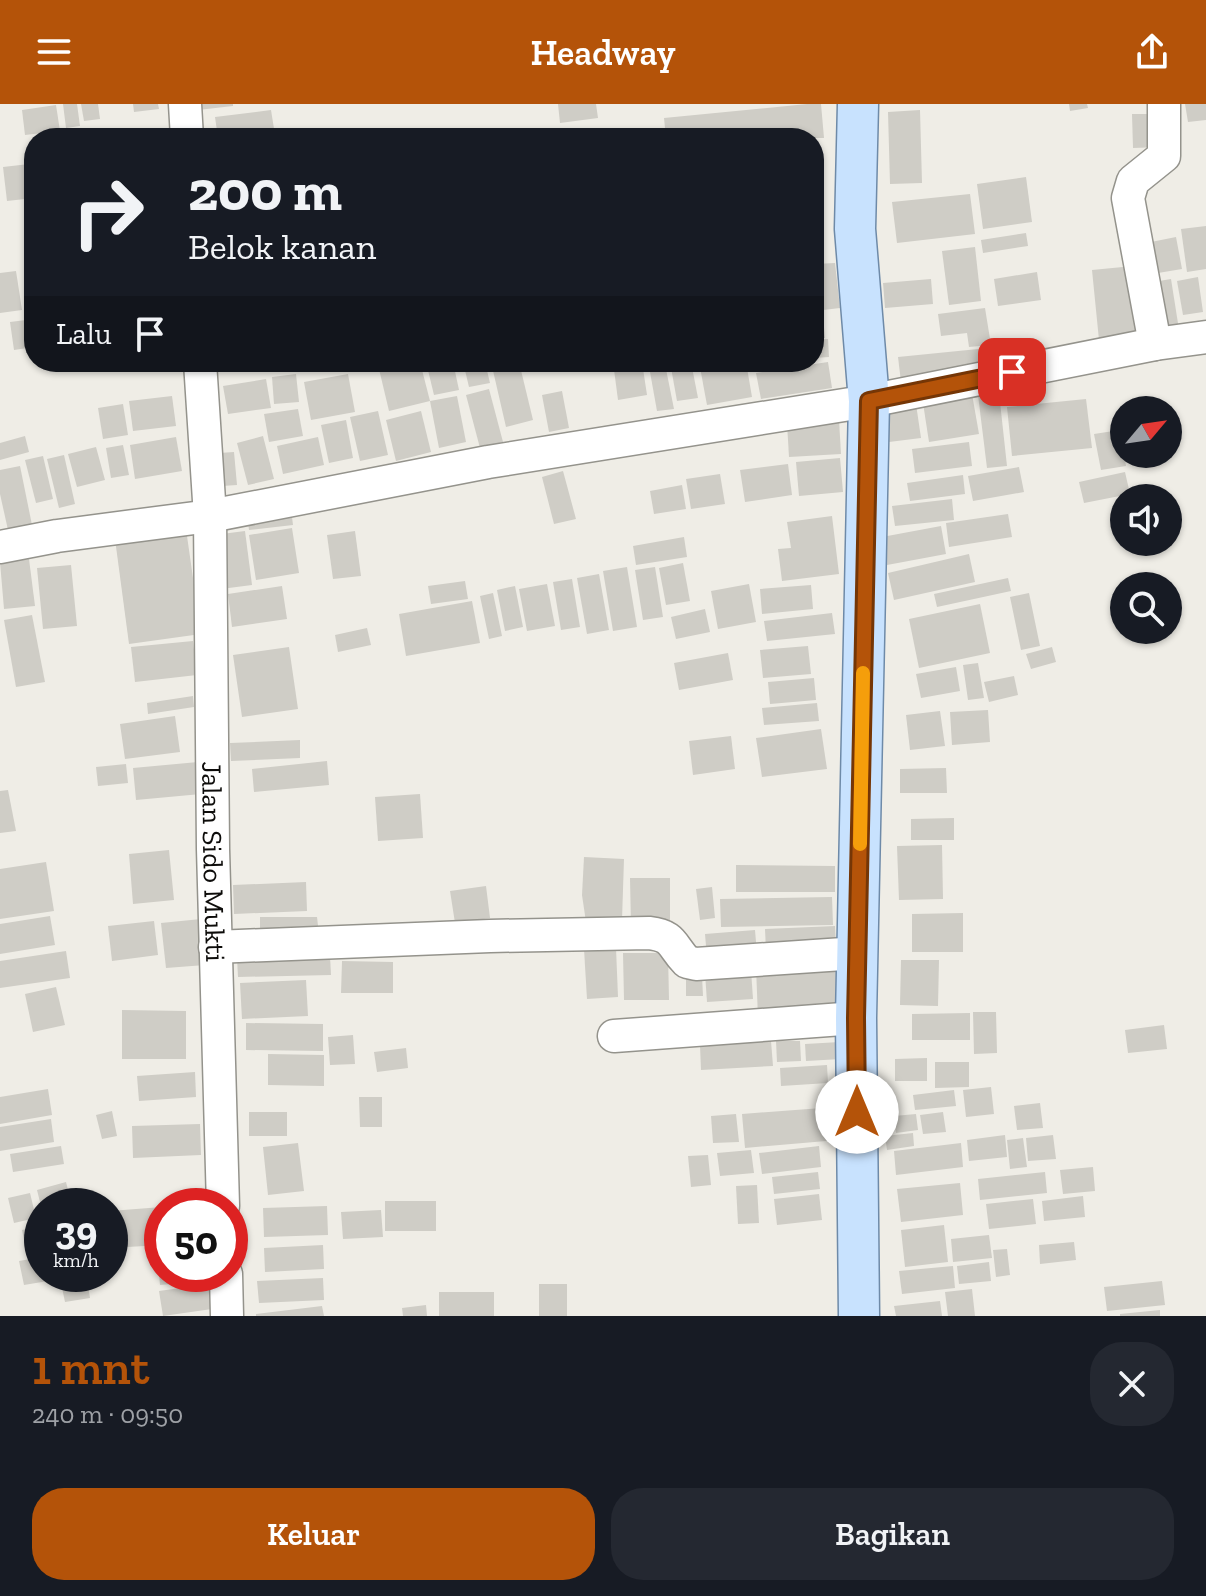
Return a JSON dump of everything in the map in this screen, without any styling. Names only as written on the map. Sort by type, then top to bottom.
[{"type":"main road","points":[[858,104],[855,229],[869,401],[856,1018],[859,1316]]},
{"type":"street","points":[[185,104],[186,128]]},
{"type":"street","points":[[1155,344],[1128,198],[1133,181],[1164,156],[1164,104]]},
{"type":"street","points":[[0,547],[57,536],[210,516],[488,462],[869,401],[1155,344],[1206,337]]},
{"type":"street","name":"Jalan Sido Mukti","points":[[201,372],[210,516],[215,947],[222,1188]]},
{"type":"street","points":[[215,947],[649,933],[663,935],[673,941],[687,962],[696,964],[858,953]]},
{"type":"street","points":[[614,1036],[856,1018]]},
{"type":"street","points":[[226,1292],[227,1316]]},
{"type":"building","points":[[63,104],[77,104],[80,126],[66,128]]},
{"type":"building","points":[[81,104],[98,104],[100,119],[84,121]]},
{"type":"building","points":[[133,104],[158,104],[159,109],[134,112]]},
{"type":"building","points":[[198,104],[233,104],[233,106],[198,110]]},
{"type":"building","points":[[558,104],[596,104],[598,118],[560,123]]},
{"type":"building","points":[[821,104],[823,128],[665,128],[664,118]]},
{"type":"building","points":[[1069,104],[1087,104],[1088,108],[1070,111]]},
{"type":"building","points":[[1185,104],[1206,104],[1206,120],[1188,122]]},
{"type":"building","points":[[56,105],[60,128],[24,128],[22,110]]},
{"type":"building","points":[[271,110],[274,128],[217,128],[215,117]]},
{"type":"building","points":[[920,110],[922,183],[890,184],[888,112]]},
{"type":"building","points":[[1132,114],[1161,114],[1162,147],[1133,148]]},
{"type":"building","points":[[24,165],[24,199],[7,201],[3,167]]},
{"type":"building","points":[[1026,177],[1032,222],[983,229],[977,184]]},
{"type":"building","points":[[970,194],[975,234],[897,243],[892,202]]},
{"type":"building","points":[[1206,226],[1206,269],[1187,272],[1181,229]]},
{"type":"building","points":[[1026,233],[1028,246],[983,253],[981,240]]},
{"type":"building","points":[[1176,237],[1182,269],[1152,274],[1146,243]]},
{"type":"building","points":[[975,247],[981,301],[949,305],[942,251]]},
{"type":"building","points":[[835,263],[840,308],[824,310],[824,264]]},
{"type":"building","points":[[1133,266],[1140,336],[1099,340],[1092,270]]},
{"type":"building","points":[[16,271],[22,310],[0,313],[0,273]]},
{"type":"building","points":[[1037,272],[1041,300],[998,306],[994,279]]},
{"type":"building","points":[[1198,277],[1203,312],[1183,315],[1177,281]]},
{"type":"building","points":[[931,279],[933,304],[885,308],[883,283]]},
{"type":"building","points":[[1171,279],[1180,336],[1162,339],[1153,282]]},
{"type":"building","points":[[985,308],[991,345],[969,347],[967,333],[941,336],[938,314]]},
{"type":"building","points":[[24,320],[24,348],[14,350],[10,322]]},
{"type":"building","points":[[824,339],[828,339],[829,357],[824,357]]},
{"type":"building","points":[[988,348],[991,373],[901,382],[898,357]]},
{"type":"building","points":[[828,362],[832,388],[761,399],[756,373],[824,372],[824,363]]},
{"type":"building","points":[[380,372],[423,372],[430,401],[389,411]]},
{"type":"building","points":[[428,372],[455,372],[459,390],[434,395]]},
{"type":"building","points":[[465,372],[487,372],[490,383],[469,387]]},
{"type":"building","points":[[493,372],[521,372],[533,420],[506,427]]},
{"type":"building","points":[[614,372],[644,372],[647,395],[618,400]]},
{"type":"building","points":[[650,372],[667,372],[674,409],[657,411]]},
{"type":"building","points":[[672,372],[693,372],[698,398],[677,401]]},
{"type":"building","points":[[701,372],[748,372],[752,397],[707,405]]},
{"type":"building","points":[[296,374],[299,402],[274,404],[272,377]]},
{"type":"building","points":[[348,374],[355,412],[311,420],[304,382]]},
{"type":"building","points":[[266,379],[271,408],[228,414],[223,386]]},
{"type":"building","points":[[489,389],[503,442],[480,448],[466,395]]},
{"type":"building","points":[[562,391],[569,428],[549,432],[542,395]]},
{"type":"building","points":[[999,393],[1007,466],[987,468],[978,395]]},
{"type":"building","points":[[972,394],[979,434],[929,442],[923,403]]},
{"type":"building","points":[[172,396],[176,426],[133,431],[129,401]]},
{"type":"building","points":[[457,396],[466,442],[439,448],[430,401]]},
{"type":"building","points":[[1086,399],[1092,448],[1012,456],[1007,407]]},
{"type":"building","points":[[123,404],[128,435],[103,439],[98,408]]},
{"type":"building","points":[[916,404],[921,438],[889,442],[884,409]]},
{"type":"building","points":[[298,409],[303,436],[269,442],[264,414]]},
{"type":"building","points":[[378,411],[388,455],[360,461],[350,417]]},
{"type":"building","points":[[421,411],[431,452],[396,461],[386,420]]},
{"type":"building","points":[[346,420],[353,458],[329,463],[321,425]]},
{"type":"building","points":[[839,420],[841,454],[789,457],[787,423]]},
{"type":"building","points":[[1110,432],[1110,468],[1114,468],[1101,470],[1094,434]]},
{"type":"building","points":[[25,436],[29,452],[0,460],[0,443]]},
{"type":"building","points":[[263,436],[274,479],[248,485],[237,443]]},
{"type":"building","points":[[176,437],[182,471],[135,479],[130,445]]},
{"type":"building","points":[[318,437],[324,465],[283,474],[277,446]]},
{"type":"building","points":[[969,442],[972,466],[915,473],[912,449]]},
{"type":"building","points":[[123,445],[129,475],[111,478],[106,448]]},
{"type":"building","points":[[96,447],[105,480],[77,487],[68,454]]},
{"type":"building","points":[[234,452],[237,485],[222,486],[219,453]]},
{"type":"building","points":[[64,455],[75,504],[59,508],[47,459]]},
{"type":"building","points":[[43,456],[53,499],[36,503],[25,460]]},
{"type":"building","points":[[840,458],[843,492],[799,496],[796,462]]},
{"type":"building","points":[[788,464],[792,495],[745,502],[740,470]]},
{"type":"building","points":[[20,466],[32,525],[8,530],[0,494],[0,470]]},
{"type":"building","points":[[1019,467],[1024,492],[973,501],[968,476]]},
{"type":"building","points":[[563,471],[576,519],[554,524],[542,477]]},
{"type":"building","points":[[1125,472],[1128,484],[1110,484],[1110,498],[1084,503],[1079,482]]},
{"type":"building","points":[[720,474],[725,504],[691,509],[686,479]]},
{"type":"building","points":[[963,475],[965,494],[910,501],[907,483]]},
{"type":"building","points":[[682,485],[686,509],[654,514],[650,491]]},
{"type":"building","points":[[952,499],[954,520],[895,526],[892,506]]},
{"type":"building","points":[[291,509],[293,525],[249,530],[247,514]]},
{"type":"building","points":[[1008,514],[1012,537],[949,547],[946,523]]},
{"type":"building","points":[[832,516],[839,574],[782,581],[778,549],[791,548],[787,522]]},
{"type":"building","points":[[941,526],[946,554],[887,565],[882,537]]},
{"type":"building","points":[[292,528],[299,573],[256,580],[249,535]]},
{"type":"building","points":[[186,529],[201,634],[129,644],[115,539]]},
{"type":"building","points":[[245,531],[252,585],[221,589],[214,535]]},
{"type":"building","points":[[355,531],[361,576],[333,579],[327,535]]},
{"type":"building","points":[[684,537],[687,557],[636,565],[633,546]]},
{"type":"building","points":[[969,554],[975,582],[894,600],[888,573]]},
{"type":"building","points":[[29,559],[35,606],[4,609],[0,562]]},
{"type":"building","points":[[683,563],[690,601],[666,605],[659,568]]},
{"type":"building","points":[[71,565],[77,626],[43,629],[37,568]]},
{"type":"building","points":[[627,567],[637,627],[613,631],[603,571]]},
{"type":"building","points":[[655,567],[663,617],[643,620],[635,570]]},
{"type":"building","points":[[599,574],[609,630],[587,634],[577,578]]},
{"type":"building","points":[[1008,578],[1011,591],[937,607],[934,594]]},
{"type":"building","points":[[572,579],[580,627],[561,630],[553,582]]},
{"type":"building","points":[[465,581],[468,599],[431,604],[428,586]]},
{"type":"building","points":[[547,584],[555,626],[527,631],[519,589]]},
{"type":"building","points":[[749,584],[756,622],[718,629],[711,591]]},
{"type":"building","points":[[811,585],[813,609],[762,614],[760,589]]},
{"type":"building","points":[[282,586],[287,619],[232,627],[228,594]]},
{"type":"building","points":[[515,586],[523,627],[505,631],[497,590]]},
{"type":"building","points":[[493,593],[502,636],[489,639],[480,596]]},
{"type":"building","points":[[1029,593],[1040,646],[1021,650],[1010,597]]},
{"type":"building","points":[[472,601],[480,643],[406,656],[399,614]]},
{"type":"building","points":[[980,604],[990,653],[919,668],[909,619]]},
{"type":"building","points":[[705,609],[710,632],[676,639],[671,617]]},
{"type":"building","points":[[832,613],[835,634],[767,641],[764,621]]},
{"type":"building","points":[[32,615],[45,682],[16,687],[4,620]]},
{"type":"building","points":[[367,628],[371,645],[338,652],[335,635]]},
{"type":"building","points":[[193,641],[197,675],[135,682],[131,647]]},
{"type":"building","points":[[808,646],[811,674],[763,678],[760,650]]},
{"type":"building","points":[[289,647],[298,709],[242,717],[233,655]]},
{"type":"building","points":[[1052,647],[1056,662],[1031,669],[1026,654]]},
{"type":"building","points":[[728,653],[733,680],[679,690],[674,663]]},
{"type":"building","points":[[978,663],[984,698],[968,700],[963,665]]},
{"type":"building","points":[[956,667],[960,691],[921,698],[916,674]]},
{"type":"building","points":[[1014,676],[1018,695],[989,702],[984,682]]},
{"type":"building","points":[[814,678],[816,700],[770,704],[768,682]]},
{"type":"building","points":[[193,696],[194,707],[148,714],[147,703]]},
{"type":"building","points":[[817,703],[819,721],[764,725],[762,708]]},
{"type":"building","points":[[988,710],[990,742],[952,745],[950,712]]},
{"type":"building","points":[[940,711],[945,746],[910,750],[906,715]]},
{"type":"building","points":[[175,716],[180,752],[125,759],[120,724]]},
{"type":"building","points":[[821,729],[827,769],[762,777],[756,738]]},
{"type":"building","points":[[731,736],[735,769],[693,775],[689,741]]},
{"type":"building","points":[[300,740],[300,758],[231,761],[230,743]]},
{"type":"building","points":[[327,761],[329,785],[254,792],[252,769]]},
{"type":"building","points":[[198,762],[201,794],[136,800],[133,768]]},
{"type":"building","points":[[126,764],[128,783],[98,786],[96,767]]},
{"type":"building","points":[[946,768],[947,793],[900,793],[900,769]]},
{"type":"building","points":[[8,790],[16,831],[0,833],[0,791]]},
{"type":"building","points":[[420,794],[423,838],[378,841],[375,797]]},
{"type":"building","points":[[954,818],[954,840],[911,840],[911,819]]},
{"type":"building","points":[[942,845],[943,899],[899,900],[897,846]]},
{"type":"building","points":[[169,850],[174,900],[133,904],[129,854]]},
{"type":"building","points":[[584,857],[624,859],[622,920],[586,922],[582,895]]},
{"type":"building","points":[[46,862],[54,911],[0,919],[0,869]]},
{"type":"building","points":[[736,865],[835,866],[835,892],[736,892]]},
{"type":"building","points":[[630,878],[670,878],[670,925],[631,926]]},
{"type":"building","points":[[306,882],[307,911],[234,914],[233,885]]},
{"type":"building","points":[[486,886],[490,918],[455,923],[450,891]]},
{"type":"building","points":[[712,887],[715,918],[700,920],[696,889]]},
{"type":"building","points":[[832,897],[833,925],[721,927],[720,899]]},
{"type":"building","points":[[963,913],[963,952],[912,952],[912,914]]},
{"type":"building","points":[[50,916],[55,945],[0,954],[0,924]]},
{"type":"building","points":[[260,917],[317,917],[319,934],[260,934]]},
{"type":"building","points":[[201,919],[205,965],[166,968],[161,923]]},
{"type":"building","points":[[154,921],[158,955],[112,961],[108,926]]},
{"type":"building","points":[[835,926],[836,948],[766,951],[765,929]]},
{"type":"building","points":[[755,930],[757,954],[707,958],[705,934]]},
{"type":"building","points":[[616,948],[618,997],[587,999],[584,949]]},
{"type":"building","points":[[66,951],[70,978],[0,988],[0,961]]},
{"type":"building","points":[[623,953],[668,953],[669,1000],[624,1000]]},
{"type":"building","points":[[330,956],[331,975],[238,977],[237,958]]},
{"type":"building","points":[[901,960],[939,960],[938,1006],[900,1005]]},
{"type":"building","points":[[342,961],[393,962],[393,993],[341,993]]},
{"type":"building","points":[[841,963],[844,1013],[758,1018],[756,967]]},
{"type":"building","points":[[751,970],[753,999],[707,1002],[705,973]]},
{"type":"building","points":[[686,976],[702,976],[703,996],[686,996]]},
{"type":"building","points":[[306,980],[308,1016],[242,1019],[240,983]]},
{"type":"building","points":[[56,987],[65,1025],[33,1032],[25,994]]},
{"type":"building","points":[[122,1010],[186,1011],[186,1059],[122,1059]]},
{"type":"building","points":[[973,1012],[996,1012],[997,1053],[974,1054]]},
{"type":"building","points":[[970,1013],[970,1040],[912,1040],[912,1014]]},
{"type":"building","points":[[246,1023],[323,1024],[323,1051],[246,1050]]},
{"type":"building","points":[[1164,1025],[1167,1049],[1128,1053],[1125,1030]]},
{"type":"building","points":[[353,1035],[355,1064],[330,1065],[328,1037]]},
{"type":"building","points":[[771,1041],[773,1066],[701,1070],[700,1045]]},
{"type":"building","points":[[776,1041],[800,1041],[801,1061],[777,1062]]},
{"type":"building","points":[[840,1042],[841,1059],[806,1061],[805,1044]]},
{"type":"building","points":[[406,1048],[408,1068],[377,1072],[374,1052]]},
{"type":"building","points":[[268,1054],[324,1055],[324,1086],[268,1085]]},
{"type":"building","points":[[927,1058],[927,1081],[895,1081],[895,1059]]},
{"type":"building","points":[[935,1062],[969,1062],[969,1087],[935,1088]]},
{"type":"building","points":[[827,1065],[828,1083],[781,1086],[780,1068]]},
{"type":"building","points":[[195,1072],[196,1097],[139,1101],[137,1076]]},
{"type":"building","points":[[991,1087],[994,1114],[966,1117],[963,1090]]},
{"type":"building","points":[[48,1089],[52,1115],[0,1124],[0,1097]]},
{"type":"building","points":[[954,1090],[956,1106],[915,1110],[913,1095]]},
{"type":"building","points":[[359,1097],[382,1097],[382,1127],[360,1127]]},
{"type":"building","points":[[1040,1103],[1043,1128],[1017,1130],[1014,1106]]},
{"type":"building","points":[[835,1107],[838,1140],[745,1148],[742,1114]]},
{"type":"building","points":[[112,1111],[117,1136],[102,1139],[96,1115]]},
{"type":"building","points":[[249,1112],[287,1112],[287,1136],[249,1136]]},
{"type":"building","points":[[943,1112],[946,1132],[923,1134],[920,1115]]},
{"type":"building","points":[[736,1114],[739,1142],[713,1143],[711,1116]]},
{"type":"building","points":[[916,1114],[918,1130],[896,1133],[894,1116]]},
{"type":"building","points":[[51,1119],[54,1142],[0,1151],[0,1127]]},
{"type":"building","points":[[200,1124],[201,1155],[133,1158],[132,1126]]},
{"type":"building","points":[[913,1133],[914,1146],[887,1150],[885,1136]]},
{"type":"building","points":[[1005,1135],[1007,1157],[969,1161],[967,1140]]},
{"type":"building","points":[[1053,1135],[1056,1159],[1028,1161],[1026,1138]]},
{"type":"building","points":[[1023,1138],[1027,1167],[1010,1169],[1007,1140]]},
{"type":"building","points":[[298,1143],[304,1191],[268,1195],[263,1147]]},
{"type":"building","points":[[961,1143],[963,1167],[896,1175],[894,1151]]},
{"type":"building","points":[[61,1146],[64,1164],[13,1172],[10,1154]]},
{"type":"building","points":[[819,1146],[821,1167],[762,1174],[759,1153]]},
{"type":"building","points":[[751,1150],[754,1173],[720,1176],[717,1153]]},
{"type":"building","points":[[708,1155],[711,1185],[691,1187],[688,1156]]},
{"type":"building","points":[[1093,1167],[1095,1191],[1063,1194],[1060,1170]]},
{"type":"building","points":[[818,1172],[820,1189],[774,1194],[772,1177]]},
{"type":"building","points":[[1045,1172],[1047,1193],[980,1200],[978,1179]]},
{"type":"building","points":[[66,1182],[68,1188],[44,1188]]},
{"type":"building","points":[[960,1183],[963,1215],[901,1222],[897,1189]]},
{"type":"building","points":[[757,1185],[759,1223],[738,1224],[736,1186]]},
{"type":"building","points":[[24,1194],[24,1221],[14,1223],[8,1198]]},
{"type":"building","points":[[819,1194],[822,1220],[777,1225],[774,1199]]},
{"type":"building","points":[[1083,1196],[1085,1217],[1044,1221],[1042,1201]]},
{"type":"building","points":[[1033,1199],[1036,1224],[989,1229],[986,1204]]},
{"type":"building","points":[[385,1201],[436,1201],[436,1231],[385,1231]]},
{"type":"building","points":[[327,1206],[328,1235],[264,1237],[263,1208]]},
{"type":"building","points":[[144,1208],[144,1246],[128,1247],[128,1210]]},
{"type":"building","points":[[381,1210],[383,1237],[343,1239],[341,1212]]},
{"type":"building","points":[[944,1225],[948,1262],[905,1267],[901,1230]]},
{"type":"building","points":[[989,1235],[992,1258],[953,1262],[951,1239]]},
{"type":"building","points":[[1074,1242],[1076,1260],[1040,1264],[1039,1245]]},
{"type":"building","points":[[323,1245],[324,1269],[265,1272],[264,1248]]},
{"type":"building","points":[[1007,1249],[1010,1275],[996,1277],[993,1250]]},
{"type":"building","points":[[24,1260],[24,1285],[19,1261]]},
{"type":"building","points":[[989,1262],[991,1281],[959,1284],[957,1266]]},
{"type":"building","points":[[953,1266],[955,1288],[902,1294],[899,1271]]},
{"type":"building","points":[[323,1278],[324,1300],[259,1303],[257,1281]]},
{"type":"building","points":[[1162,1281],[1165,1305],[1107,1311],[1104,1287]]},
{"type":"building","points":[[539,1284],[567,1284],[567,1316],[539,1316]]},
{"type":"building","points":[[972,1289],[975,1316],[948,1316],[945,1292]]},
{"type":"building","points":[[63,1292],[89,1292],[90,1298],[65,1302]]},
{"type":"building","points":[[159,1292],[210,1292],[212,1309],[163,1316]]},
{"type":"building","points":[[439,1292],[494,1292],[494,1316],[439,1316]]},
{"type":"building","points":[[940,1301],[942,1316],[896,1316],[894,1306]]},
{"type":"building","points":[[426,1305],[427,1316],[403,1316],[402,1308]]},
{"type":"building","points":[[322,1306],[324,1316],[256,1316],[256,1314]]},
{"type":"building","points":[[1160,1310],[1160,1316],[1120,1316],[1120,1314]]},
{"type":"slow traffic","points":[[860,844],[863,673]]},
{"type":"route","points":[[857,1112],[856,1018],[869,401],[1012,372]]}]
